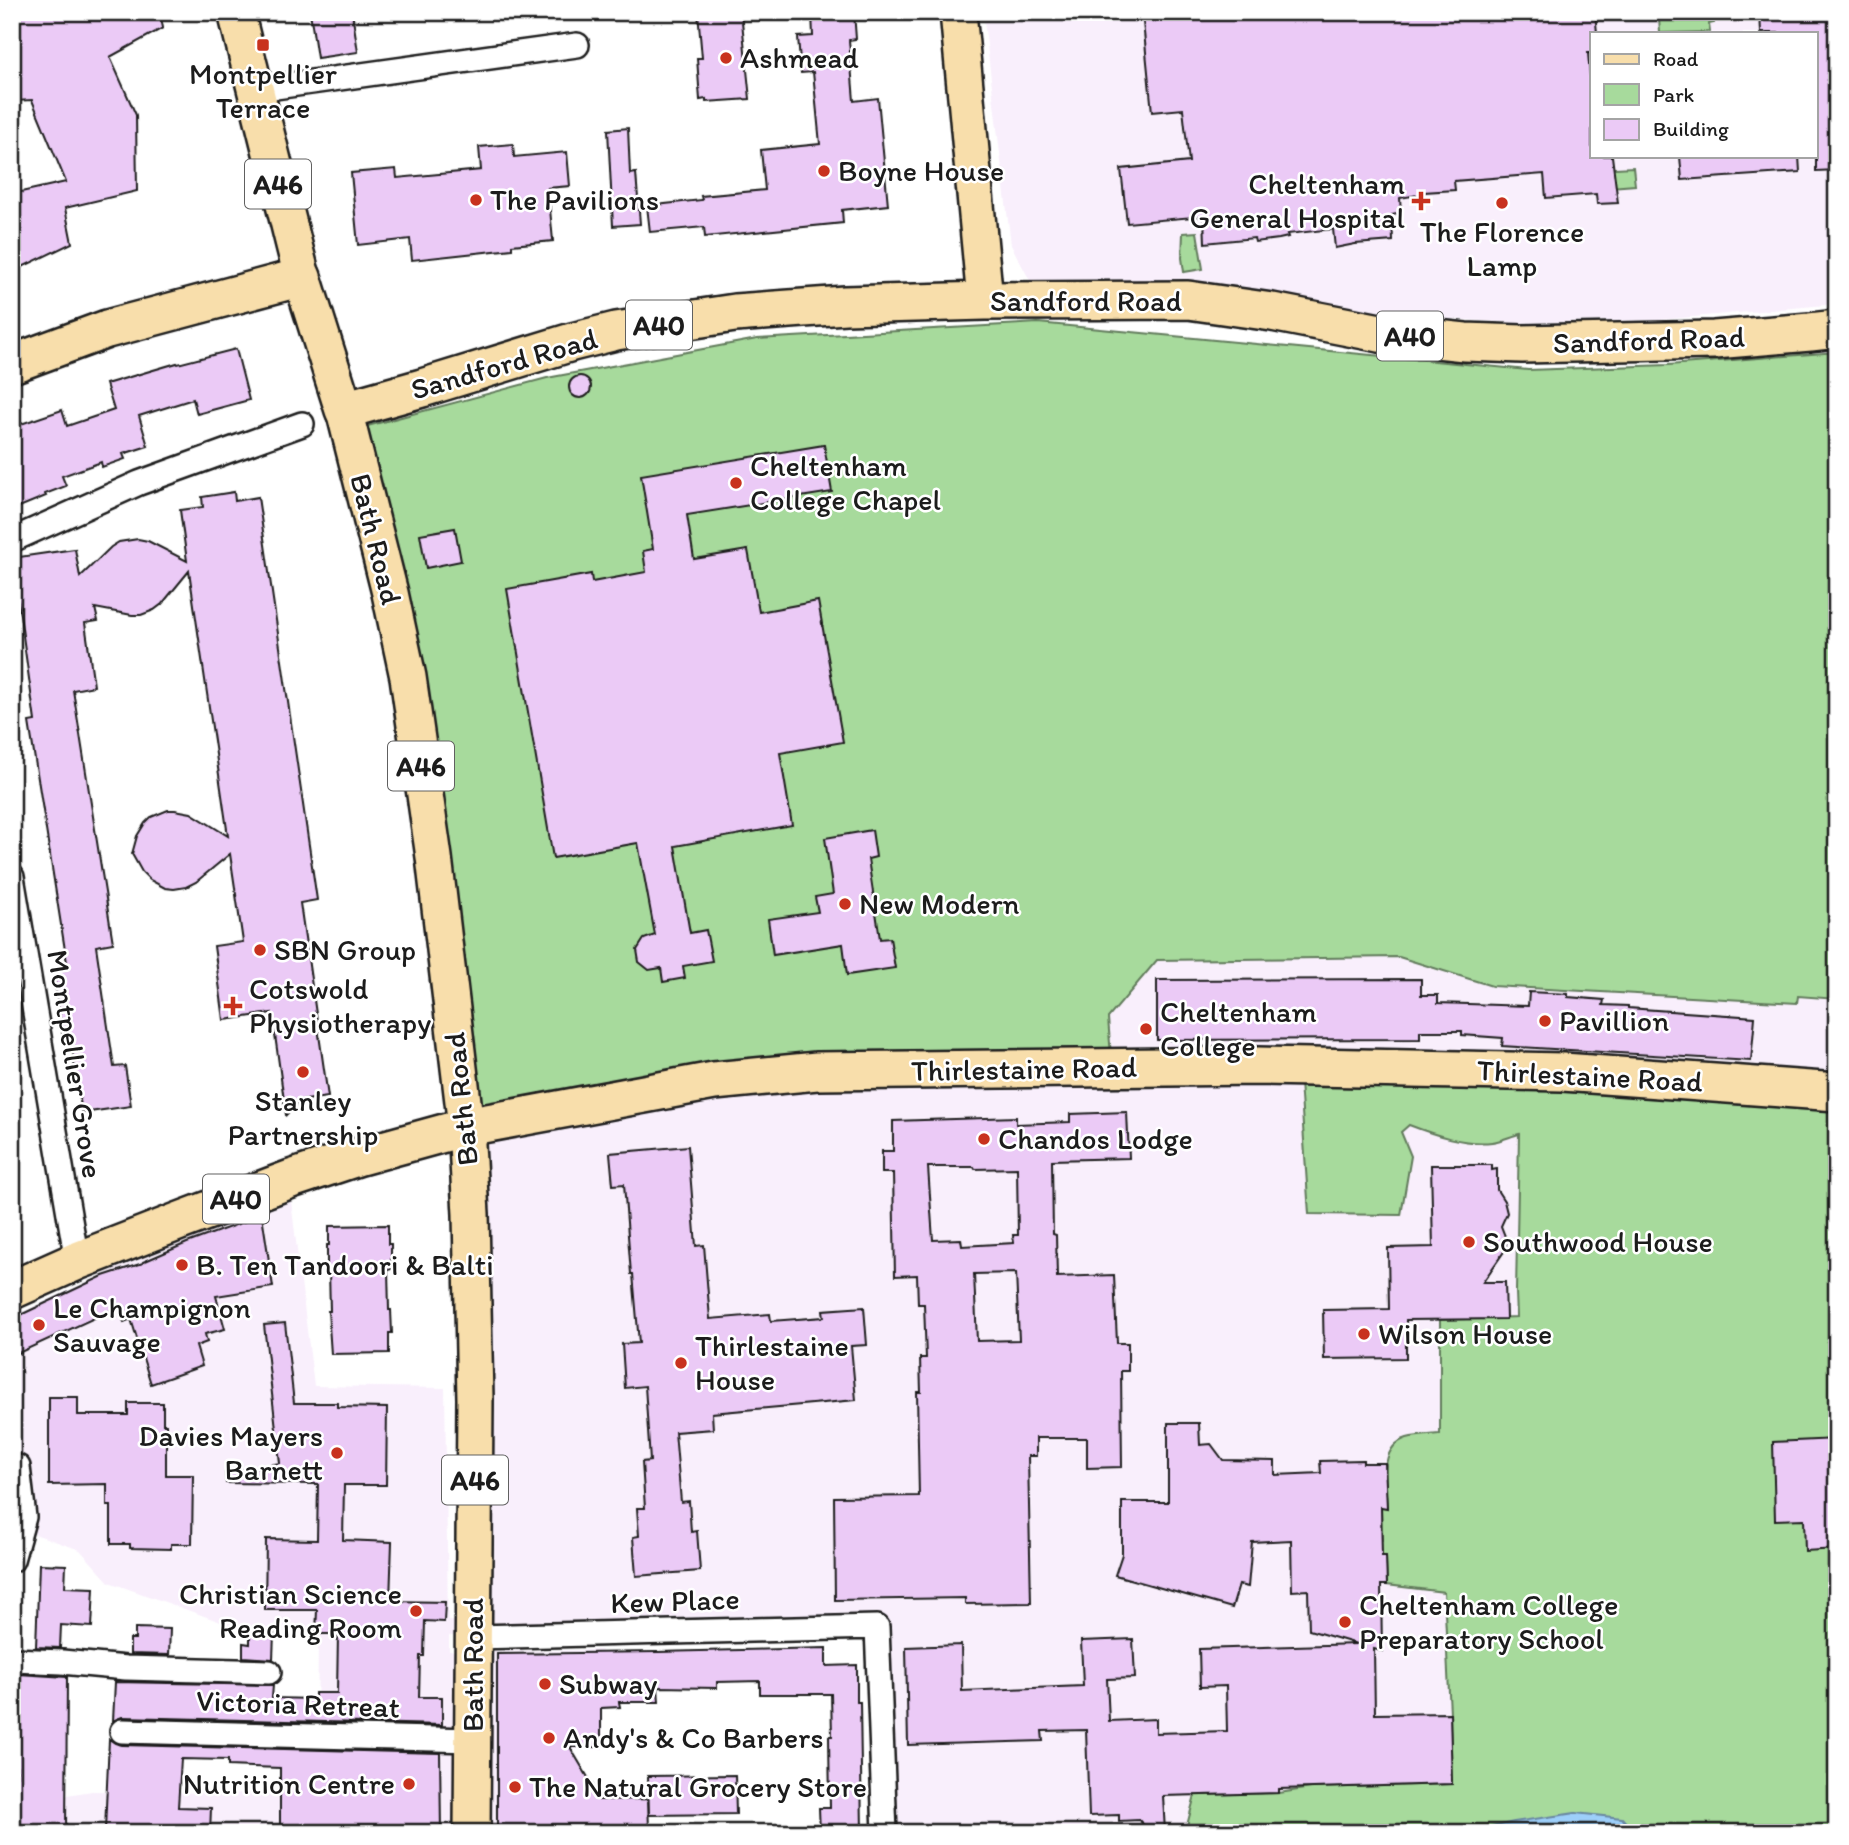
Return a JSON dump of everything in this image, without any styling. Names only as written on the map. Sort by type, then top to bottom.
[{"type":"highway","points":[[12,364],[107,329],[302,277]]},
{"type":"highway","name":"Bath Road","points":[[302,277],[344,410]]},
{"type":"highway","name":"Sandford Road","points":[[344,410],[615,331],[734,313],[845,305],[1188,300],[1272,312],[1380,333],[1465,342],[1522,344],[1714,340],[1837,328]]},
{"type":"highway","name":"Thirlestaine Road","points":[[466,1127],[714,1081],[817,1071],[1258,1066],[1563,1072],[1837,1092]]},
{"type":"highway","name":"A40","points":[[12,1290],[77,1261],[290,1179],[404,1143],[466,1127]]},
{"type":"main road","name":"Bath Road","points":[[236,12],[302,277]]},
{"type":"main road","points":[[958,12],[985,301]]},
{"type":"main road","name":"Bath Road","points":[[344,410],[408,677],[435,857],[466,1127],[475,1386],[472,1833]]},
{"type":"street","points":[[254,90],[577,45]]},
{"type":"street","points":[[12,540],[139,482],[302,424]]},
{"type":"street","name":"Montpellier Grove","points":[[12,877],[77,1261]]},
{"type":"street","points":[[12,1560],[24,1517],[18,1467]]},
{"type":"street","name":"Kew Place","points":[[474,1637],[877,1627],[885,1833]]},
{"type":"street","points":[[12,1660],[126,1668],[269,1672]]},
{"type":"street","name":"Victoria Retreat","points":[[122,1731],[473,1740]]},
{"type":"shaded area","name":"Cheltenham General Hospital","points":[[983,12],[1837,12],[1837,304],[1659,320],[1515,323],[1383,315],[1254,294],[1034,288],[1011,245]]},
{"type":"shaded area","name":"Cheltenham College","points":[[1038,323],[1528,370],[1668,365],[1837,352],[1837,1833],[885,1833],[877,1628],[449,1636],[449,1651],[601,1650],[603,1749],[534,1750],[535,1833],[12,1833],[12,1804],[92,1791],[280,1794],[382,1792],[382,1743],[317,1739],[318,1636],[232,1626],[109,1582],[80,1550],[12,1526],[12,1316],[121,1266],[291,1201],[314,1386],[445,1388],[448,1621],[473,1622],[471,1214],[547,378],[757,339]]},
{"type":"green space","points":[[1713,12],[1714,23],[1709,24],[1710,32],[1660,32],[1659,18]]},
{"type":"green space","points":[[1633,167],[1635,185],[1598,188],[1597,169]]},
{"type":"green space","points":[[1197,232],[1203,269],[1184,272],[1183,233]]},
{"type":"green space","points":[[1038,323],[1528,370],[1668,365],[1837,352],[1837,999],[1798,996],[1797,1003],[1492,986],[1399,957],[1157,960],[1108,1018],[1112,1069],[948,1071],[466,1127],[360,428],[547,378],[757,339]]},
{"type":"green space","points":[[1299,1067],[1837,1092],[1837,1833],[1185,1833],[1195,1795],[1452,1784],[1444,1592],[1387,1585],[1386,1557],[1380,1557],[1381,1507],[1387,1507],[1385,1477],[1392,1449],[1407,1438],[1440,1434],[1440,1320],[1517,1317],[1519,1134],[1481,1143],[1439,1136],[1409,1125],[1401,1132],[1411,1156],[1401,1215],[1309,1214]]},
{"type":"water","points":[[1575,1813],[1622,1818],[1635,1833],[1464,1833],[1514,1822]]},
{"type":"building","points":[[12,12],[160,12],[163,28],[110,57],[136,115],[137,191],[65,208],[72,243],[12,272],[12,194],[66,182],[32,100],[15,101],[12,88]]},
{"type":"building","points":[[310,12],[352,12],[358,52],[317,58]]},
{"type":"building","name":"Ashmead","points":[[698,12],[741,12],[750,99],[706,102],[706,99],[700,100],[697,58],[702,58]]},
{"type":"building","name":"Boyne House","points":[[812,12],[854,12],[856,39],[849,40],[854,101],[878,98],[888,205],[842,210],[843,223],[705,237],[704,227],[650,232],[647,206],[702,200],[701,196],[765,190],[761,150],[820,144],[813,72],[801,73],[798,37],[813,36]]},
{"type":"building","points":[[1142,12],[1595,12],[1597,32],[1590,32],[1588,53],[1590,158],[1612,158],[1618,203],[1597,204],[1596,194],[1546,198],[1544,174],[1454,181],[1455,190],[1424,192],[1400,198],[1401,213],[1392,215],[1393,241],[1335,248],[1333,229],[1287,234],[1288,237],[1255,242],[1254,238],[1205,243],[1204,216],[1127,223],[1121,169],[1189,162],[1183,109],[1152,112]]},
{"type":"building","points":[[1760,12],[1837,12],[1837,170],[1816,171],[1818,32],[1761,32]]},
{"type":"building","points":[[628,128],[630,174],[636,173],[640,224],[613,226],[608,130]]},
{"type":"building","name":"The Pavilions","points":[[513,144],[514,157],[567,152],[570,186],[548,188],[553,241],[512,245],[512,249],[412,260],[410,239],[358,245],[351,173],[396,169],[397,178],[481,170],[479,147]]},
{"type":"building","points":[[1680,158],[1799,158],[1800,172],[1682,180]]},
{"type":"building","points":[[236,349],[249,400],[197,414],[193,399],[139,416],[148,446],[123,454],[125,459],[102,467],[101,462],[62,476],[66,486],[12,510],[12,427],[62,410],[67,426],[114,410],[106,384]]},
{"type":"building","points":[[576,376],[584,376],[591,383],[591,391],[584,398],[576,398],[569,391],[569,383]]},
{"type":"building","points":[[824,445],[832,492],[687,515],[694,559],[748,550],[759,612],[818,601],[843,742],[780,753],[792,825],[675,846],[690,933],[706,930],[712,961],[683,966],[685,978],[663,982],[661,968],[649,970],[639,962],[637,950],[644,939],[655,935],[638,843],[553,858],[507,589],[591,574],[592,582],[646,572],[643,551],[653,549],[641,475]]},
{"type":"building","points":[[234,492],[235,501],[258,497],[317,900],[300,903],[328,1097],[299,1101],[286,1115],[272,1013],[224,1020],[214,946],[243,942],[230,854],[196,882],[174,889],[165,888],[150,880],[132,854],[137,836],[145,823],[151,817],[168,810],[191,813],[228,836],[189,571],[154,610],[132,615],[95,608],[98,621],[85,623],[94,686],[73,690],[113,943],[96,946],[114,1067],[125,1066],[131,1106],[82,1113],[71,1043],[64,1044],[53,971],[68,969],[29,722],[35,721],[12,558],[75,549],[80,577],[111,547],[119,542],[138,539],[148,541],[187,561],[180,510],[203,507],[202,497]]},
{"type":"building","points":[[455,528],[461,561],[426,568],[420,534]]},
{"type":"building","name":"New Modern","points":[[872,830],[876,857],[868,859],[880,939],[890,938],[895,968],[847,975],[843,944],[773,955],[768,919],[818,912],[815,897],[833,894],[825,838]]},
{"type":"building","points":[[1421,979],[1421,995],[1438,995],[1438,1003],[1528,1006],[1529,992],[1568,994],[1568,997],[1604,1000],[1603,1005],[1628,1008],[1755,1017],[1751,1061],[1502,1046],[1503,1038],[1462,1035],[1462,1031],[1420,1031],[1420,1039],[1157,1040],[1157,980]]},
{"type":"building","points":[[1127,1112],[1129,1158],[1052,1160],[1053,1234],[1056,1235],[1057,1277],[1114,1275],[1117,1343],[1128,1343],[1128,1371],[1121,1371],[1122,1467],[1087,1468],[1087,1438],[1036,1438],[1036,1456],[1028,1456],[1031,1603],[965,1604],[965,1598],[835,1600],[834,1497],[919,1496],[917,1392],[921,1392],[920,1358],[926,1358],[924,1304],[918,1304],[917,1275],[895,1276],[893,1173],[882,1173],[882,1151],[893,1151],[893,1121],[1016,1117],[1016,1124],[1070,1122],[1070,1114]],"holes":[[[928,1167],[1017,1168],[1018,1235],[1013,1235],[1014,1243],[962,1246],[961,1239],[933,1240]],[[1016,1273],[1019,1340],[977,1341],[974,1274]]]},
{"type":"building","name":"Thirlestaine House","points":[[688,1146],[696,1246],[704,1245],[710,1319],[770,1314],[771,1321],[824,1317],[823,1310],[864,1307],[867,1345],[851,1346],[856,1400],[712,1413],[713,1429],[675,1432],[681,1502],[689,1501],[691,1532],[697,1531],[700,1571],[636,1576],[633,1537],[639,1536],[637,1508],[645,1508],[642,1462],[650,1461],[645,1386],[625,1388],[622,1344],[639,1343],[624,1184],[613,1185],[610,1153]]},
{"type":"building","name":"Southwood House","points":[[1431,1165],[1492,1165],[1492,1170],[1497,1169],[1497,1190],[1507,1213],[1501,1226],[1506,1245],[1483,1282],[1505,1282],[1506,1319],[1406,1320],[1406,1358],[1324,1359],[1323,1310],[1389,1309],[1388,1248],[1433,1247]]},
{"type":"building","points":[[262,1215],[273,1287],[216,1296],[225,1329],[205,1334],[207,1342],[196,1346],[202,1366],[151,1384],[131,1319],[124,1322],[118,1307],[12,1356],[12,1319],[103,1276],[143,1263]]},
{"type":"building","points":[[388,1225],[388,1244],[391,1244],[391,1269],[388,1270],[392,1333],[389,1333],[389,1353],[331,1354],[327,1270],[329,1226]]},
{"type":"building","points":[[285,1323],[294,1403],[337,1403],[337,1407],[387,1408],[386,1485],[344,1485],[343,1540],[392,1542],[390,1601],[445,1602],[444,1622],[425,1621],[424,1656],[420,1656],[419,1697],[442,1697],[442,1725],[122,1717],[113,1721],[115,1682],[273,1685],[272,1698],[315,1699],[315,1693],[337,1693],[338,1634],[316,1634],[317,1610],[265,1610],[266,1539],[317,1540],[318,1484],[226,1483],[225,1473],[280,1463],[264,1325]]},
{"type":"building","points":[[49,1397],[78,1397],[78,1415],[128,1415],[128,1403],[163,1403],[163,1424],[166,1424],[166,1475],[193,1475],[192,1544],[171,1544],[171,1549],[130,1548],[130,1544],[111,1544],[111,1506],[107,1506],[107,1484],[49,1485]]},
{"type":"building","points":[[1168,1423],[1199,1423],[1200,1445],[1211,1444],[1223,1460],[1275,1461],[1275,1475],[1321,1473],[1320,1461],[1363,1460],[1363,1463],[1385,1463],[1387,1508],[1381,1507],[1382,1556],[1386,1556],[1387,1585],[1381,1585],[1382,1651],[1374,1649],[1375,1714],[1450,1713],[1452,1784],[1279,1789],[1279,1793],[1163,1796],[1165,1832],[1149,1831],[1139,1820],[1119,1821],[1119,1815],[1089,1816],[1086,1730],[1042,1731],[1043,1741],[908,1745],[906,1647],[961,1645],[962,1691],[1083,1686],[1081,1641],[1133,1639],[1135,1678],[1107,1679],[1109,1721],[1156,1719],[1156,1733],[1227,1731],[1226,1686],[1200,1687],[1199,1649],[1357,1644],[1309,1630],[1308,1590],[1292,1591],[1291,1540],[1252,1542],[1248,1587],[1239,1585],[1232,1608],[1115,1575],[1122,1554],[1122,1502],[1168,1502]]},
{"type":"building","points":[[1837,1439],[1837,1549],[1805,1551],[1804,1519],[1775,1520],[1773,1442]]},
{"type":"building","points":[[39,1564],[66,1565],[65,1587],[94,1588],[92,1627],[61,1625],[60,1648],[36,1647]]},
{"type":"building","points":[[135,1628],[170,1629],[169,1655],[130,1654],[130,1639],[135,1639]]},
{"type":"building","points":[[250,1632],[274,1633],[273,1659],[243,1657],[243,1643],[250,1644]]},
{"type":"building","points":[[826,1648],[826,1666],[857,1665],[862,1833],[820,1833],[819,1808],[830,1808],[831,1694],[760,1694],[760,1681],[717,1682],[717,1688],[658,1687],[659,1702],[619,1702],[620,1707],[601,1708],[601,1747],[570,1747],[599,1800],[648,1799],[649,1830],[497,1832],[497,1654]]},
{"type":"building","points":[[18,1674],[67,1677],[66,1833],[17,1833]]},
{"type":"building","points":[[109,1739],[122,1745],[440,1753],[441,1833],[280,1833],[280,1768],[228,1766],[228,1760],[181,1759],[178,1807],[211,1808],[210,1833],[105,1830]]},
{"type":"building","points":[[735,1775],[736,1814],[649,1815],[648,1776]]},
{"type":"place","name":"Montpellier Terrace","points":[[263,45]]},
{"type":"place","name":"Ashmead","points":[[726,58]]},
{"type":"place","name":"Boyne House","points":[[824,171]]},
{"type":"place","name":"The Pavilions","points":[[476,200]]},
{"type":"place","name":"Cheltenham General Hospital","points":[[1421,201]]},
{"type":"place","name":"The Florence Lamp","points":[[1502,203]]},
{"type":"place","name":"Cheltenham College Chapel","points":[[736,483]]},
{"type":"place","name":"New Modern","points":[[845,904]]},
{"type":"place","name":"SBN Group","points":[[260,950]]},
{"type":"place","name":"Cotswold Physiotherapy","points":[[233,1006]]},
{"type":"place","name":"Pavillion","points":[[1545,1021]]},
{"type":"place","name":"Cheltenham College","points":[[1146,1029]]},
{"type":"place","name":"Stanley Partnership","points":[[303,1072]]},
{"type":"place","name":"Chandos Lodge","points":[[984,1139]]},
{"type":"place","name":"Southwood House","points":[[1469,1242]]},
{"type":"place","name":"B. Ten Tandoori & Balti","points":[[182,1265]]},
{"type":"place","name":"Le Champignon Sauvage","points":[[39,1325]]},
{"type":"place","name":"Wilson House","points":[[1364,1334]]},
{"type":"place","name":"Thirlestaine House","points":[[681,1363]]},
{"type":"place","name":"Davies Mayers Barnett","points":[[337,1453]]},
{"type":"place","name":"Christian Science Reading Room","points":[[416,1611]]},
{"type":"place","name":"Cheltenham College Preparatory School","points":[[1345,1622]]},
{"type":"place","name":"Subway","points":[[545,1684]]},
{"type":"place","name":"Andy's & Co Barbers","points":[[549,1738]]},
{"type":"place","name":"Nutrition Centre","points":[[409,1784]]},
{"type":"place","name":"The Natural Grocery Store","points":[[515,1787]]}]
